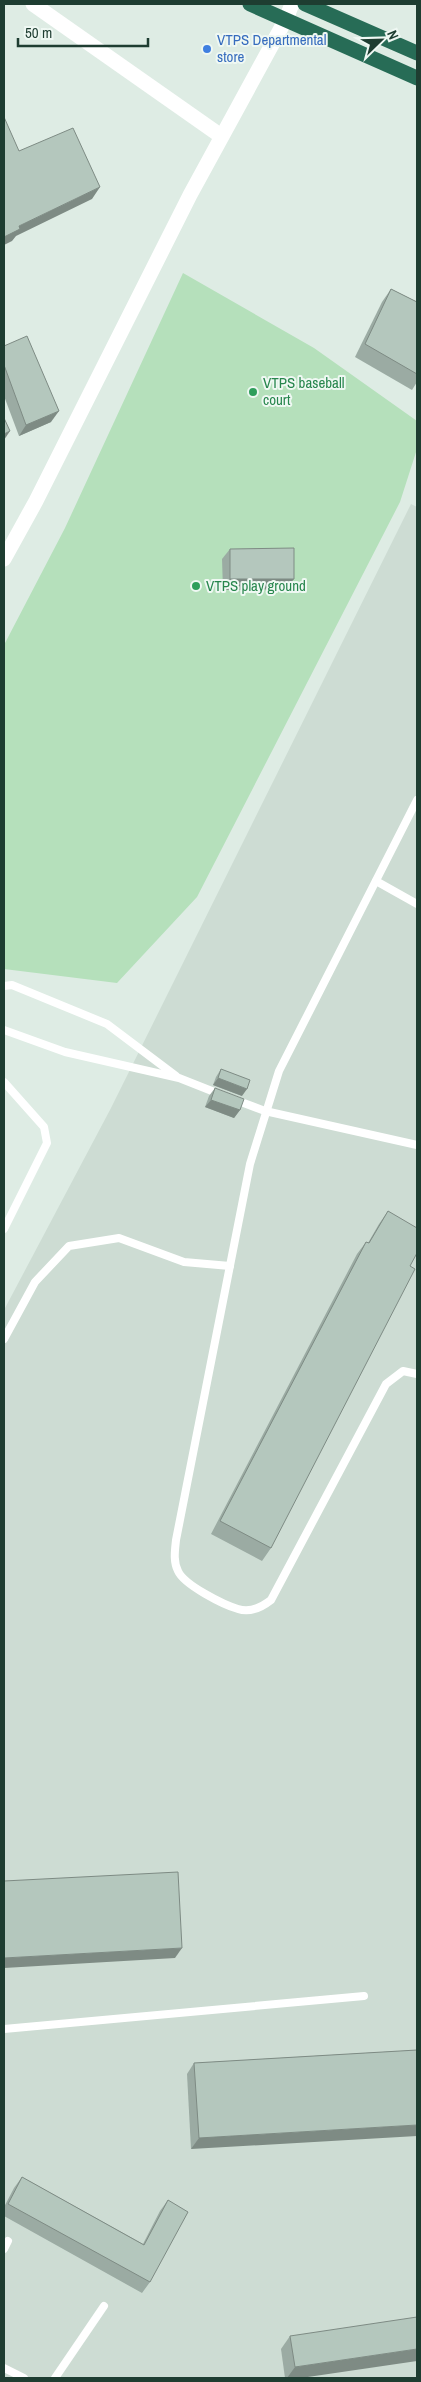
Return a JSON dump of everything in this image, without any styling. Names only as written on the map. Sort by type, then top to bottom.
[{"type":"highway","points":[[250,4],[417,78]]},
{"type":"highway","points":[[305,4],[417,53]]},
{"type":"street","points":[[33,4],[220,136]]},
{"type":"street","points":[[4,559],[40,493],[220,136],[286,19],[292,4]]},
{"type":"lane","points":[[417,800],[279,1071],[250,1164],[176,1540],[175,1562],[182,1579],[191,1586],[239,1610],[254,1609],[271,1600],[386,1384],[403,1370],[417,1374]]},
{"type":"lane","points":[[376,881],[417,904]]},
{"type":"lane","points":[[4,986],[12,985],[107,1024],[178,1078]]},
{"type":"lane","points":[[4,1030],[65,1052],[178,1078],[266,1111],[417,1145]]},
{"type":"lane","points":[[4,1082],[39,1120],[47,1135],[47,1143],[4,1229]]},
{"type":"lane","points":[[4,1340],[34,1282],[69,1246],[118,1238],[184,1262],[230,1266]]},
{"type":"lane","points":[[4,2029],[364,1996]]},
{"type":"lane","points":[[4,2249],[8,2241]]},
{"type":"lane","points":[[54,2378],[104,2306]]},
{"type":"lane","points":[[4,2368],[24,2378]]},
{"type":"shaded area","points":[[411,504],[417,507],[417,2378],[4,2378],[4,1310],[111,1108]]},
{"type":"green space","name":"VTPS play ground","points":[[183,273],[314,348],[417,421],[417,449],[400,502],[197,897],[117,983],[4,969],[4,645],[65,528]]},
{"type":"building","points":[[4,117],[19,151],[73,128],[100,187],[19,226],[20,229],[4,237]]},
{"type":"building","points":[[391,289],[417,302],[417,374],[365,344]]},
{"type":"building","points":[[27,336],[59,411],[26,425],[4,365],[4,346]]},
{"type":"building","points":[[4,418],[10,431],[4,434]]},
{"type":"building","points":[[294,548],[294,579],[230,579],[230,549]]},
{"type":"building","points":[[221,1069],[250,1080],[247,1089],[218,1078]]},
{"type":"building","points":[[215,1088],[244,1099],[240,1110],[211,1100]]},
{"type":"building","points":[[388,1211],[417,1228],[417,1253],[410,1266],[415,1269],[271,1548],[220,1521],[366,1242],[369,1243]]},
{"type":"building","points":[[178,1872],[182,1948],[4,1958],[4,1881]]},
{"type":"building","points":[[417,2050],[417,2125],[199,2138],[194,2063]]},
{"type":"building","points":[[22,2177],[144,2245],[168,2200],[188,2212],[150,2282],[8,2204]]},
{"type":"building","points":[[417,2317],[417,2349],[295,2367],[290,2336]]},
{"type":"place","name":"VTPS Departmental store","points":[[207,49]]},
{"type":"place","name":"VTPS baseball court","points":[[253,392]]},
{"type":"place","name":"VTPS play ground","points":[[196,586]]}]
